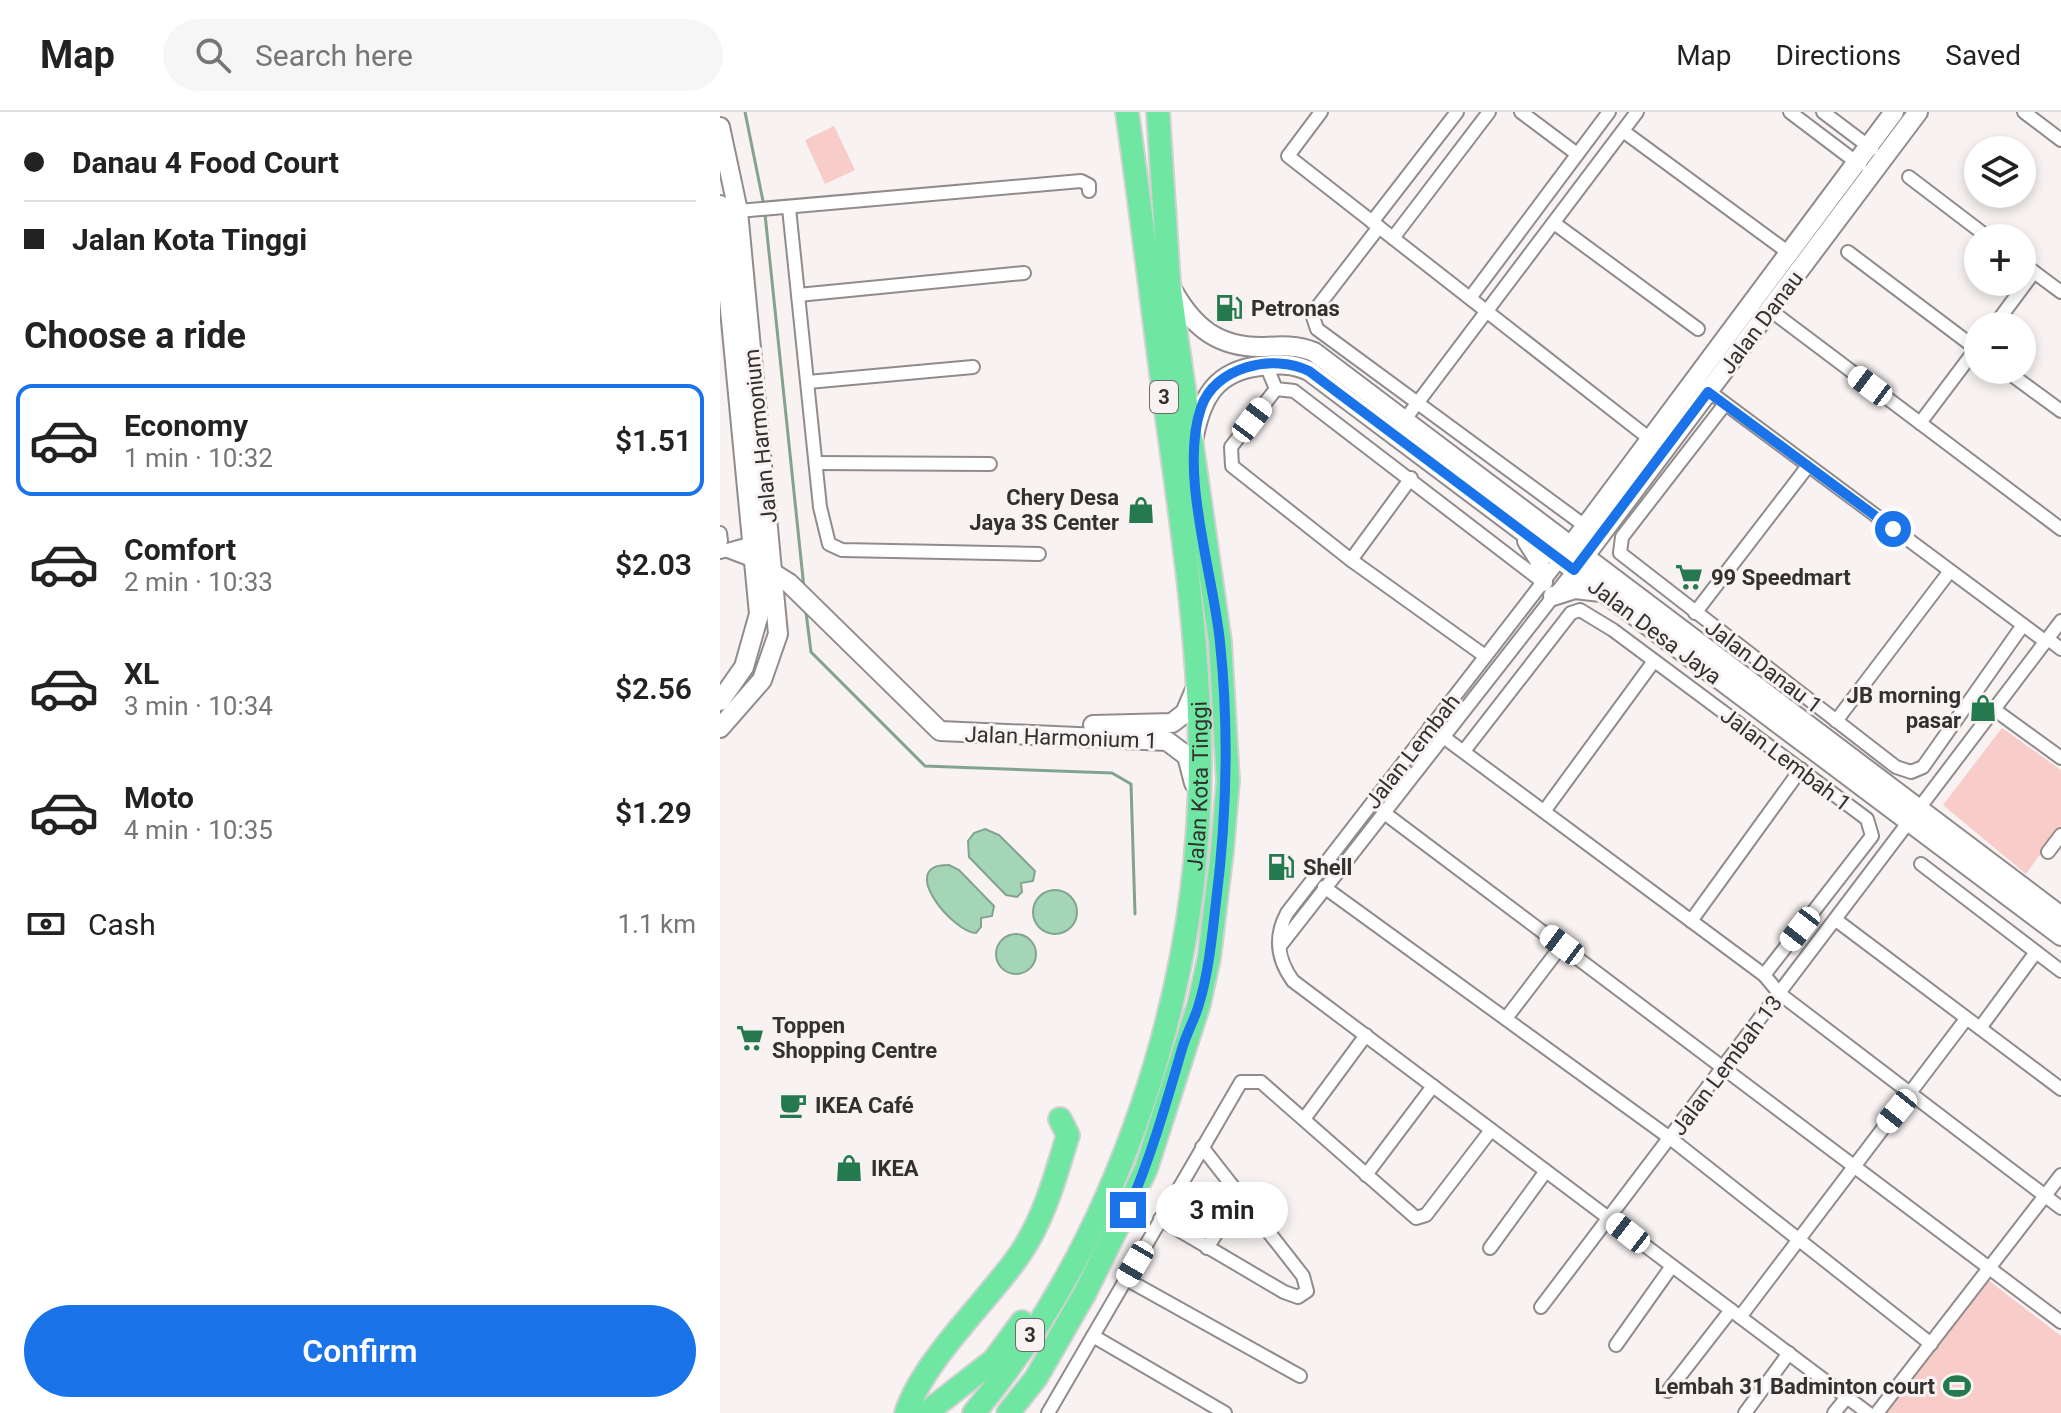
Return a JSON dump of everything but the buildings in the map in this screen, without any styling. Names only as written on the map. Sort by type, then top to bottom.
[{"type":"highway","name":"Jalan Kota Tinggi","points":[[974,1413],[1026,1341],[1078,1253],[1117,1173],[1134,1128],[1172,999],[1189,904],[1198,806],[1198,683],[1127,112]]},
{"type":"highway","name":"Jalan Kota Tinggi","points":[[1008,1413],[1036,1378],[1119,1231],[1146,1169],[1199,1004],[1209,958],[1228,781],[1220,642],[1169,283],[1158,112]]},
{"type":"highway","points":[[906,1413],[924,1378],[996,1287],[1034,1230],[1068,1135],[1060,1119]]},
{"type":"highway","points":[[926,1413],[994,1360],[1056,1276],[1078,1253]]},
{"type":"highway","points":[[1016,1413],[1036,1378]]},
{"type":"main road","name":"Jalan Danau","points":[[1572,558],[1605,530],[1789,253],[1894,112]]},
{"type":"main road","name":"Jalan Danau","points":[[1572,558],[1585,526],[1650,439],[1770,310],[1918,112]]},
{"type":"main road","name":"Jalan Harmonium","points":[[720,127],[763,557],[778,634],[771,662],[748,698],[720,728]]},
{"type":"main road","name":"Jalan Desa Jaya","points":[[1169,283],[1192,321],[1207,334],[1241,347],[1285,346],[1314,352],[1398,428],[1522,531],[1607,573],[1915,816],[2061,936]]},
{"type":"main road","name":"Jalan Desa Jaya","points":[[1191,450],[1202,404],[1214,385],[1232,372],[1266,365],[1292,365],[1309,371],[1546,527],[1604,593],[1915,816],[2061,916]]},
{"type":"main road","points":[[1546,527],[1585,526]]},
{"type":"main road","points":[[1605,530],[1602,551],[1607,573]]},
{"type":"main road","points":[[1522,531],[1536,552],[1548,589],[1604,593]]},
{"type":"main road","name":"Jalan Harmonium 1","points":[[763,557],[944,721],[1165,724],[1185,713],[1198,683]]},
{"type":"main road","name":"Jalan Harmonium","points":[[720,701],[739,675],[754,641],[763,557]]},
{"type":"main road","name":"Jalan Harmonium 1","points":[[804,591],[940,731],[1167,741],[1187,756],[1198,806]]},
{"type":"street","points":[[1321,112],[1288,156],[1650,439]]},
{"type":"street","points":[[1457,112],[1312,318],[1317,329],[1585,526]]},
{"type":"street","points":[[1393,238],[1489,112]]},
{"type":"street","points":[[1521,112],[1577,154]]},
{"type":"street","points":[[1470,298],[1609,112]]},
{"type":"street","points":[[1398,428],[1488,313],[1637,112]]},
{"type":"street","points":[[1790,112],[1872,174]]},
{"type":"street","points":[[1823,112],[1884,158]]},
{"type":"street","points":[[2024,112],[2061,140]]},
{"type":"street","points":[[1623,131],[1789,253]]},
{"type":"street","points":[[1909,177],[1971,224]]},
{"type":"street","points":[[729,208],[789,208],[1081,181],[1089,185],[1089,191]]},
{"type":"street","points":[[789,208],[826,540],[832,547],[848,550],[1039,554]]},
{"type":"street","points":[[1554,223],[1698,329]]},
{"type":"street","points":[[1848,252],[1964,338]]},
{"type":"street","points":[[798,295],[1024,273]]},
{"type":"street","points":[[2036,273],[2061,292]]},
{"type":"street","points":[[1770,310],[2061,529]]},
{"type":"street","points":[[1266,365],[1276,389]]},
{"type":"street","points":[[1920,423],[1964,365]]},
{"type":"street","points":[[808,382],[973,367]]},
{"type":"street","points":[[2024,384],[2061,411]]},
{"type":"street","points":[[1701,386],[2023,625],[2061,649]]},
{"type":"street","points":[[1276,389],[1294,391],[1411,478],[1548,589]]},
{"type":"street","points":[[1276,389],[1231,447],[1230,462],[1260,490],[1351,560],[1485,656]]},
{"type":"street","name":"Jalan Danau 1","points":[[1725,404],[1619,544],[1622,557],[1896,767],[1906,771],[1919,769],[2023,625]]},
{"type":"street","points":[[816,463],[990,464]]},
{"type":"street","points":[[1695,613],[1808,466]]},
{"type":"street","points":[[1351,560],[1411,478]]},
{"type":"street","points":[[720,533],[722,548],[763,557]]},
{"type":"street","name":"Jalan Lembah","points":[[1278,947],[1443,736],[1572,558]]},
{"type":"street","points":[[1836,721],[1950,571]]},
{"type":"street","name":"Jalan Lembah","points":[[1278,947],[1287,913],[1485,656],[1548,589]]},
{"type":"street","name":"Jalan Lembah 1","points":[[1464,751],[1575,611],[1588,612],[1801,769],[1867,819],[1872,836],[1764,975]]},
{"type":"street","name":"Jalan Lembah 13","points":[[1541,1307],[2061,621]]},
{"type":"street","points":[[1545,810],[1654,661]]},
{"type":"street","points":[[1995,710],[2061,758]]},
{"type":"street","points":[[1430,727],[1764,975],[1780,994],[2061,1208]]},
{"type":"street","points":[[1691,921],[1801,769]]},
{"type":"street","points":[[1383,812],[2061,1322]]},
{"type":"street","points":[[2048,852],[2061,835]]},
{"type":"street","points":[[1921,864],[2061,971]]},
{"type":"street","points":[[1324,887],[1670,1138],[1931,1344]]},
{"type":"street","points":[[1836,920],[2061,1089]]},
{"type":"street","points":[[1507,1017],[1562,945]]},
{"type":"street","points":[[1278,947],[1282,963],[1293,981],[1868,1413]]},
{"type":"street","points":[[1980,1028],[2036,952]]},
{"type":"street","points":[[1668,1391],[1798,1239],[1966,1019]]},
{"type":"street","points":[[1304,1119],[1366,1035]]},
{"type":"street","points":[[1048,1413],[1238,1085],[1245,1080],[1261,1082],[1420,1219],[1491,1130]]},
{"type":"street","points":[[1366,1175],[1433,1086]]},
{"type":"street","points":[[1160,1219],[1284,1292],[1298,1297],[1307,1291],[1303,1276],[1202,1147]]},
{"type":"street","points":[[1490,1248],[1546,1171]]},
{"type":"street","points":[[1877,1413],[2061,1175]]},
{"type":"street","points":[[1207,1248],[1241,1195]]},
{"type":"street","points":[[1616,1345],[1672,1266]]},
{"type":"street","points":[[1126,1279],[1300,1376]]},
{"type":"street","points":[[1093,1336],[1225,1413]]},
{"type":"street","points":[[1745,1413],[1789,1353]]},
{"type":"street","points":[[1834,1413],[1847,1397]]},
{"type":"shaded area","points":[[834,126],[855,170],[825,184],[805,140]]},
{"type":"shaded area","points":[[2002,728],[2061,770],[2061,826],[2026,874],[1943,805]]},
{"type":"shaded area","points":[[985,829],[999,835],[1035,871],[1033,881],[1021,883],[1022,892],[1017,897],[1006,895],[969,857],[968,841],[974,833]]},
{"type":"shaded area","points":[[949,865],[959,870],[994,906],[992,916],[981,918],[981,927],[976,933],[955,922],[934,899],[928,886],[927,875],[934,868]]},
{"type":"shaded area","points":[[1055,890],[1070,897],[1077,912],[1070,927],[1055,934],[1040,927],[1033,912],[1040,897]]},
{"type":"shaded area","points":[[1016,934],[1030,940],[1036,954],[1030,968],[1016,974],[1002,968],[996,954],[1002,940]]},
{"type":"shaded area","points":[[1988,1280],[2061,1336],[2061,1413],[1882,1413]]},
{"type":"waterway","points":[[745,112],[764,206]]},
{"type":"waterway","points":[[765,214],[804,588]]},
{"type":"waterway","points":[[806,612],[811,652],[925,766],[1112,773],[1131,784],[1135,914]]},
{"type":"place","name":"Petronas","points":[[1229,308]]},
{"type":"place","name":"Chery Desa Jaya 3S Center","points":[[1141,510]]},
{"type":"place","name":"99 Speedmart","points":[[1689,577]]},
{"type":"place","name":"JB morning pasar","points":[[1983,708]]},
{"type":"place","name":"Shell","points":[[1281,867]]},
{"type":"place","name":"Toppen Shopping Centre","points":[[750,1038]]},
{"type":"place","name":"IKEA Café","points":[[793,1105]]},
{"type":"place","name":"IKEA","points":[[849,1168]]},
{"type":"place","name":"Lembah 31 Badminton court","points":[[1957,1386]]},
{"type":"route","points":[[1128,1210],[1146,1169],[1170,1098],[1182,1048],[1199,1004],[1209,958],[1222,851],[1228,781],[1220,642],[1191,450],[1202,404],[1214,385],[1232,372],[1246,368],[1281,364],[1309,371],[1574,570],[1708,392],[1893,529]]}]
